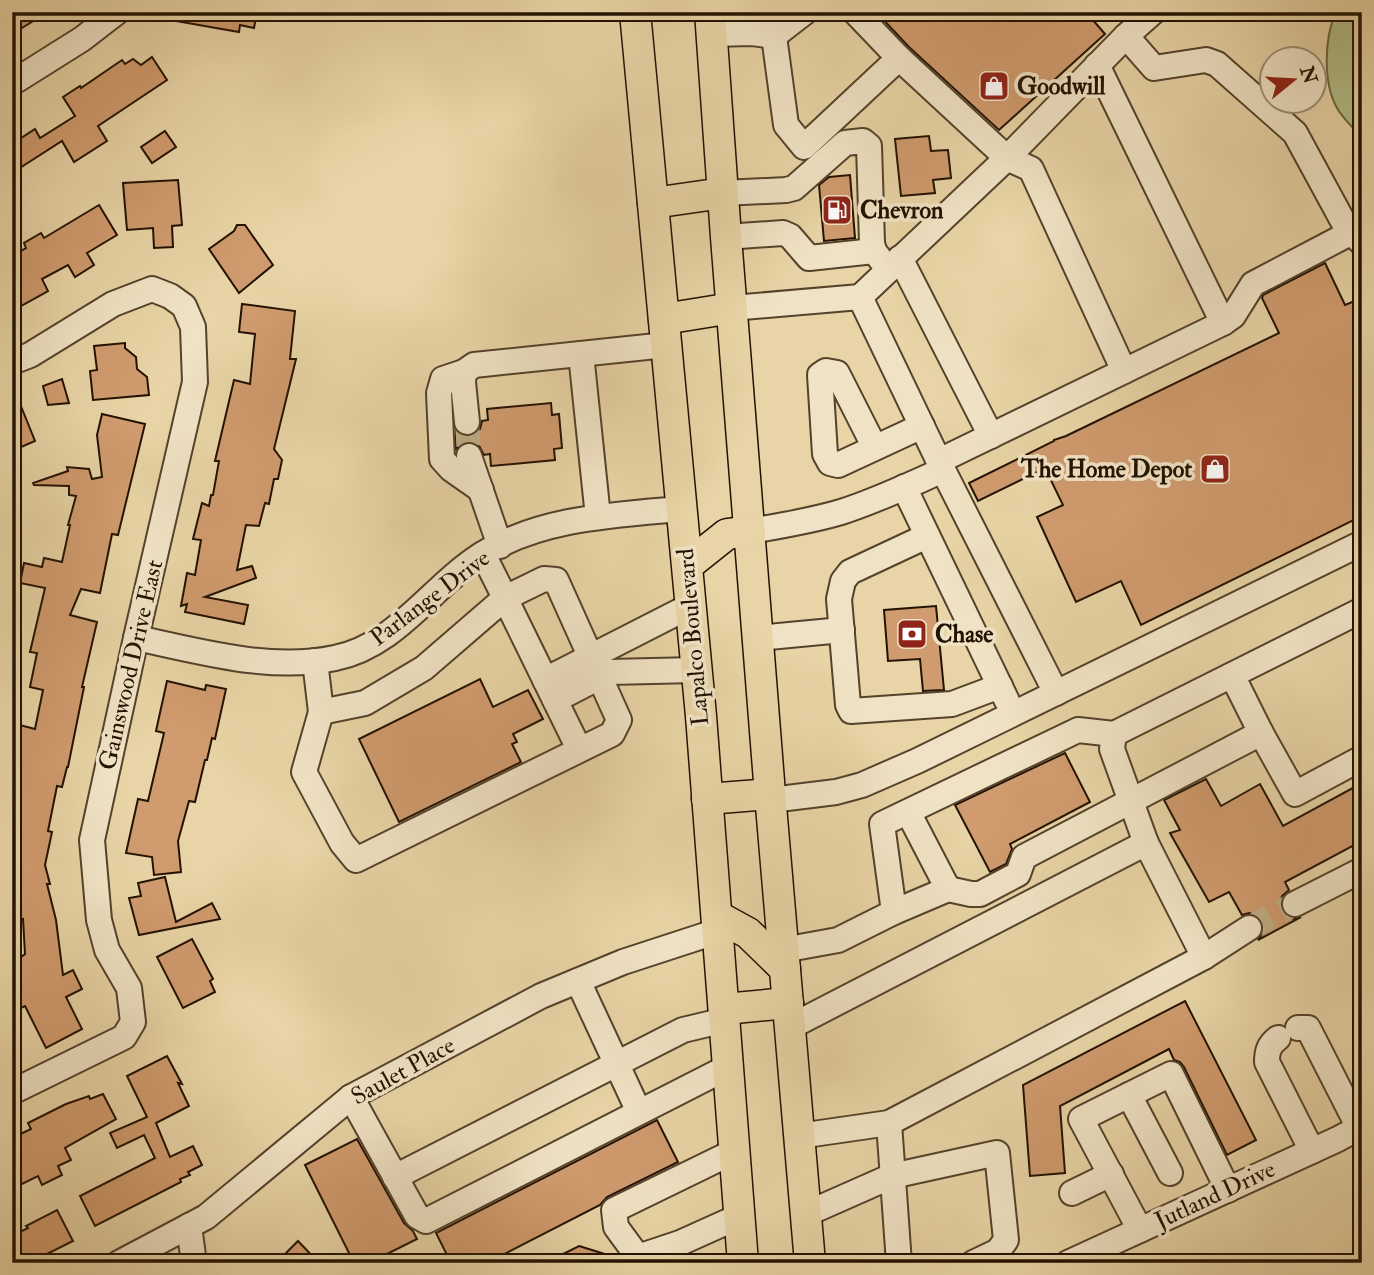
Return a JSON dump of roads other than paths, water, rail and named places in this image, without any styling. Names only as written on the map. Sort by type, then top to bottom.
[{"type":"main road","name":"Lapalco Boulevard","points":[[635,12],[688,565],[743,1263]]},
{"type":"main road","points":[[710,23],[810,1263]]},
{"type":"main road","points":[[653,203],[723,193]]},
{"type":"main road","points":[[665,332],[732,308]]},
{"type":"main road","points":[[688,565],[727,534],[750,531]]},
{"type":"main road","points":[[707,799],[771,797]]},
{"type":"main road","points":[[717,923],[748,933],[784,959]]},
{"type":"main road","points":[[724,1015],[789,1015]]},
{"type":"street","points":[[12,83],[82,39],[117,12]]},
{"type":"street","points":[[710,23],[752,33],[805,12]]},
{"type":"street","points":[[855,12],[899,58],[1007,158],[1031,169],[1124,371]]},
{"type":"street","points":[[732,308],[860,297],[887,259],[1007,158],[1126,36],[1153,12]]},
{"type":"street","points":[[773,24],[786,125],[804,147],[899,58]]},
{"type":"street","points":[[750,531],[839,513],[904,488],[991,436],[1223,323],[1233,316],[1253,284],[1357,237],[1345,225],[1295,133],[1217,64],[1206,61],[1154,68],[1126,36]]},
{"type":"street","points":[[1097,65],[1223,323]]},
{"type":"street","points":[[723,193],[794,188],[845,143],[863,141],[869,146],[872,243],[887,259],[991,436]]},
{"type":"street","points":[[726,237],[783,233],[790,236],[809,258],[887,259]]},
{"type":"street","name":"Gainswood Drive East","points":[[12,362],[30,355],[113,304],[152,289],[170,296],[184,306],[193,327],[195,382],[92,840],[99,919],[107,950],[129,988],[133,1022],[124,1037],[12,1093]]},
{"type":"street","points":[[860,297],[1056,694]]},
{"type":"street","points":[[481,490],[451,469],[442,459],[439,393],[443,379],[464,372],[474,365],[581,354],[665,332]]},
{"type":"street","points":[[581,354],[598,517]]},
{"type":"street","points":[[464,372],[467,422]]},
{"type":"street","points":[[875,448],[922,426]]},
{"type":"street","points":[[469,456],[481,490],[491,550],[505,598],[579,749]]},
{"type":"street","points":[[904,488],[1014,714]]},
{"type":"street","name":"Parlange Drive","points":[[136,638],[236,659],[295,663],[336,658],[359,651],[384,637],[410,617],[451,577],[491,550],[521,536],[560,524],[598,517],[681,509]]},
{"type":"street","points":[[927,536],[850,572],[843,582],[839,598],[848,705],[852,711],[952,704],[1000,687]]},
{"type":"street","points":[[771,797],[836,792],[862,785],[1056,694],[1362,543]]},
{"type":"street","points":[[315,660],[321,712],[304,772],[342,843],[356,860],[612,734],[619,720],[556,580],[544,579],[505,598],[424,668],[365,703],[321,712]]},
{"type":"street","points":[[550,690],[595,667],[690,606]]},
{"type":"street","points":[[894,912],[882,824],[1077,730],[1114,734],[1362,610]]},
{"type":"street","points":[[758,638],[842,630]]},
{"type":"street","points":[[595,667],[609,673],[696,670]]},
{"type":"street","points":[[1232,675],[1295,794],[1362,758]]},
{"type":"street","points":[[784,959],[838,940],[948,889],[980,894],[1018,874],[1024,856],[1261,733]]},
{"type":"street","points":[[1114,734],[1112,748],[1146,843],[1204,957]]},
{"type":"street","points":[[908,812],[948,889]]},
{"type":"street","points":[[789,1015],[1146,843]]},
{"type":"street","points":[[1296,904],[1362,870]]},
{"type":"street","name":"Saulet Place","points":[[119,1263],[206,1217],[351,1097],[541,996],[717,923]]},
{"type":"street","points":[[799,1136],[889,1123],[1204,957],[1249,928]]},
{"type":"street","points":[[578,981],[639,1112]]},
{"type":"street","points":[[395,1177],[683,1030],[724,1015]]},
{"type":"street","points":[[1312,1151],[1267,1062],[1270,1044],[1288,1033],[1308,1028],[1360,1127]]},
{"type":"street","points":[[351,1097],[417,1216],[426,1221],[728,1067]]},
{"type":"street","points":[[1140,1230],[1081,1119],[1171,1074],[1228,1189]]},
{"type":"street","points":[[1129,1096],[1170,1173]]},
{"type":"street","points":[[889,1123],[899,1263]]},
{"type":"street","name":"Jutland Drive","points":[[1068,1263],[1360,1127]]},
{"type":"street","points":[[735,1151],[614,1210],[617,1227],[638,1257],[680,1243],[740,1216]]},
{"type":"street","points":[[806,1214],[892,1176],[997,1153],[1006,1241],[998,1251],[973,1263]]},
{"type":"street","points":[[1072,1194],[1111,1174]]},
{"type":"street","points":[[189,1226],[194,1263]]},
{"type":"street","points":[[735,1263],[743,1263]]},
{"type":"tunnel","points":[[467,422],[469,456]]},
{"type":"tunnel","points":[[1249,928],[1295,904]]},
{"type":"place","name":"Goodwill","points":[[994,86]]},
{"type":"place","name":"Chevron","points":[[837,210]]},
{"type":"place","name":"The Home Depot","points":[[1215,469]]},
{"type":"place","name":"Chase","points":[[912,634]]}]
